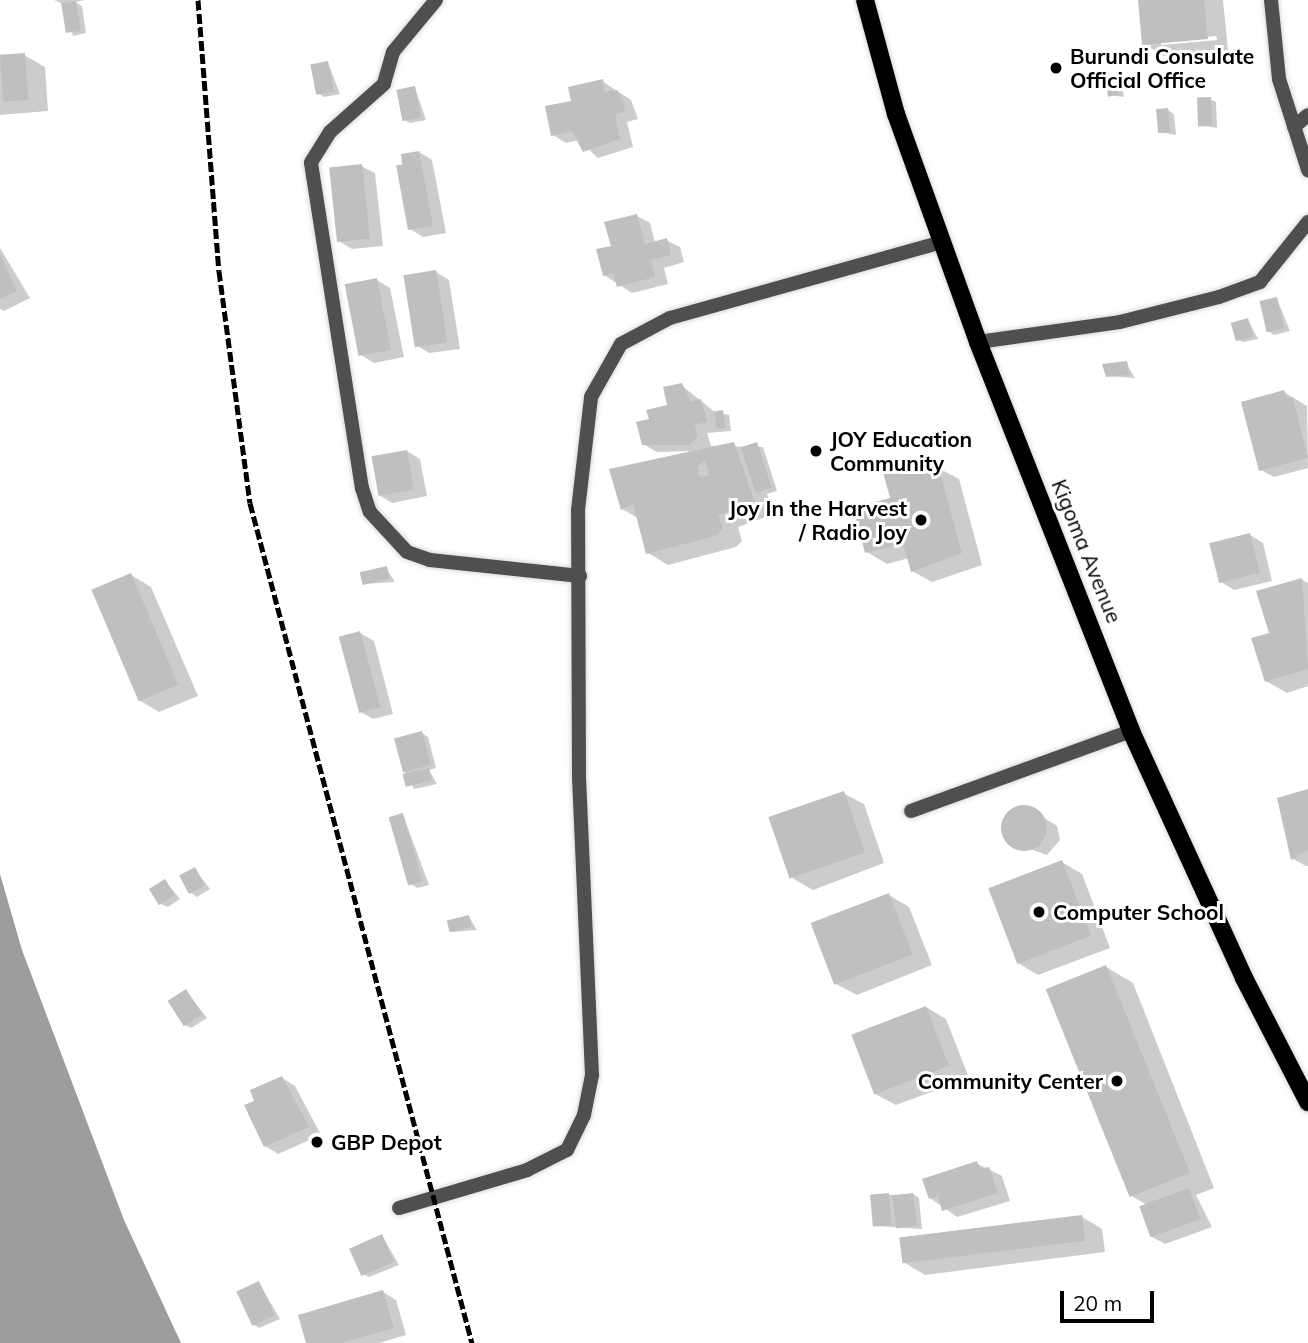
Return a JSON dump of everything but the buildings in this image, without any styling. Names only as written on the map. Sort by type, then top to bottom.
[{"type":"main road","name":"Kigoma Avenue","points":[[865,0],[896,114],[978,342],[1131,731],[1244,978],[1308,1102]]},
{"type":"street","points":[[436,0],[393,51],[384,84],[330,132],[311,163],[362,488],[370,512],[407,552],[430,560],[579,576]]},
{"type":"street","points":[[1271,0],[1279,79],[1308,170]]},
{"type":"street","points":[[1294,127],[1308,115]]},
{"type":"street","points":[[978,342],[1120,322],[1219,297],[1260,282],[1308,222]]},
{"type":"street","points":[[398,1208],[527,1170],[567,1150],[584,1115],[592,1075],[579,779],[578,510],[591,397],[621,344],[670,318],[942,242]]},
{"type":"street","points":[[911,811],[1131,731]]},
{"type":"shaded area","points":[[0,874],[22,950],[124,1220],[181,1343],[0,1343]]},
{"type":"railway","points":[[198,0],[219,271],[250,503],[472,1343]]},
{"type":"place","name":"Burundi Consulate Official Office","points":[[1056,68]]},
{"type":"place","name":"JOY Education Community","points":[[816,451]]},
{"type":"place","name":"Joy In the Harvest / Radio Joy","points":[[921,520]]},
{"type":"place","name":"Computer School","points":[[1039,912]]},
{"type":"place","name":"Community Center","points":[[1117,1081]]},
{"type":"place","name":"GBP Depot","points":[[317,1142]]}]
